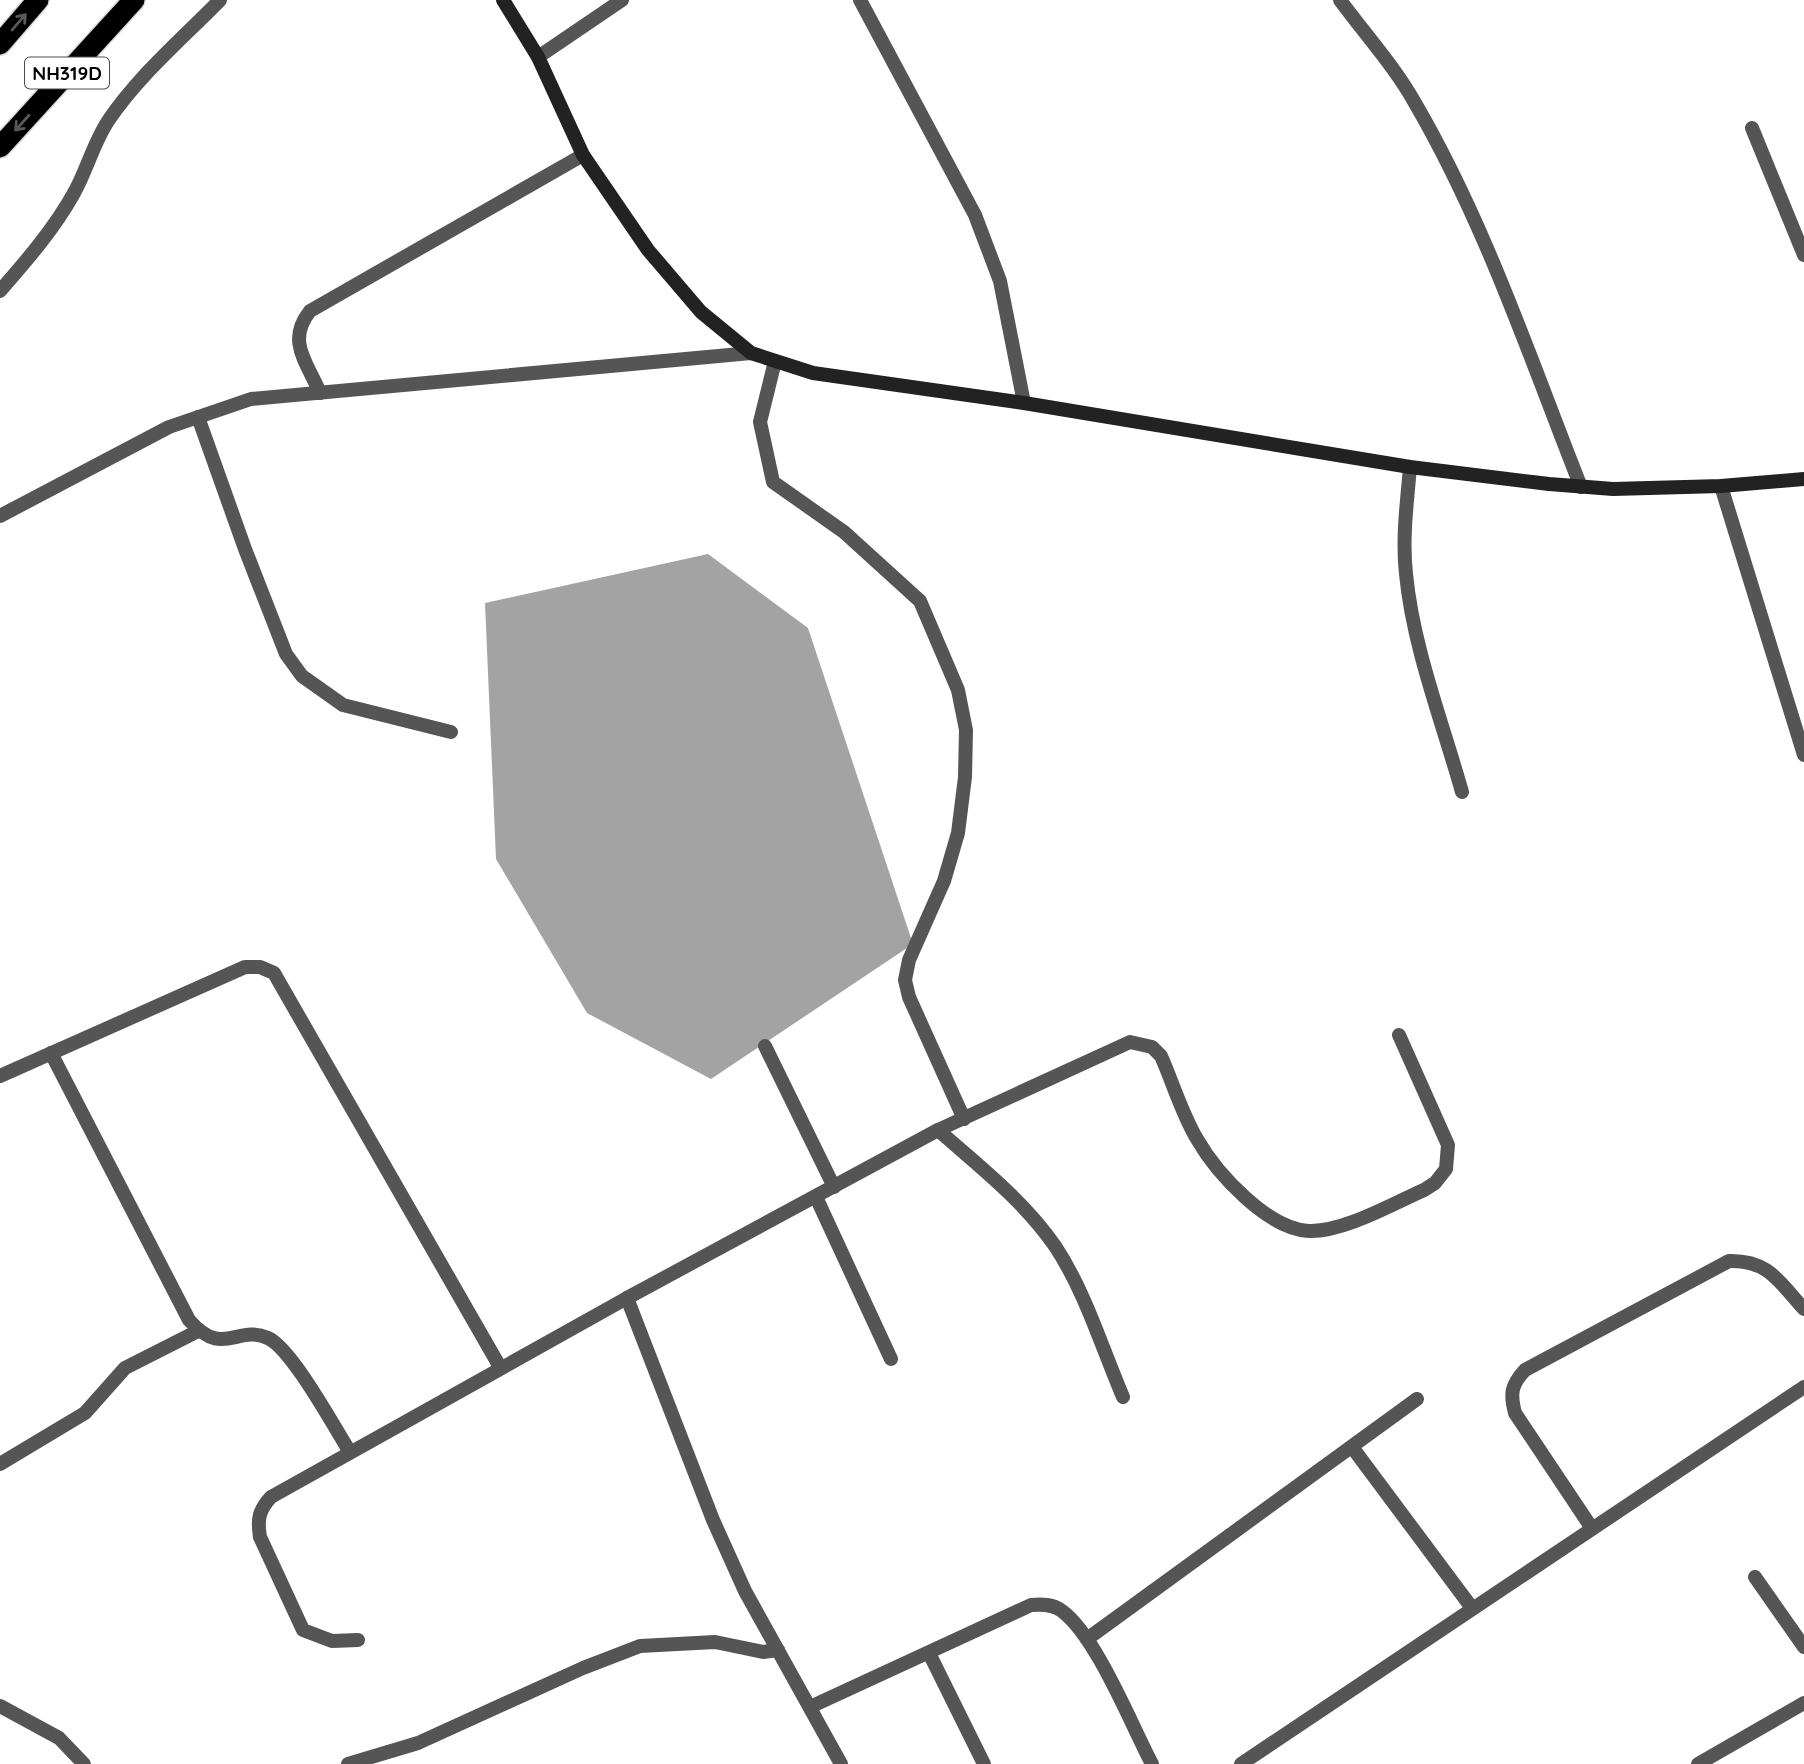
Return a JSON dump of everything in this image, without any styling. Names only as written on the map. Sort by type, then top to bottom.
[{"type":"highway","name":"NH319D","points":[[0,44],[38,0]]},
{"type":"highway","name":"NH319D","points":[[0,147],[134,0]]},
{"type":"street","points":[[0,291],[51,230],[76,190],[87,158],[107,122],[136,84],[220,0]]},
{"type":"street","points":[[503,0],[538,57],[583,155],[648,250],[701,312],[751,353]]},
{"type":"street","points":[[538,57],[622,0]]},
{"type":"street","points":[[860,0],[975,215],[1000,281],[1024,403]]},
{"type":"street","points":[[1340,0],[1414,101],[1458,184],[1498,276],[1581,487]]},
{"type":"street","points":[[1752,128],[1804,255]]},
{"type":"street","points":[[320,393],[298,343],[297,330],[310,311],[583,155]]},
{"type":"street","points":[[0,516],[169,427],[251,399],[751,353],[813,373],[1024,403],[1410,467],[1614,489],[1721,486],[1804,479]]},
{"type":"street","points":[[775,360],[760,422],[773,482],[844,532],[920,601],[958,690],[965,741],[965,777],[958,833],[944,881],[909,960],[905,979],[909,998],[964,1119]]},
{"type":"street","points":[[198,417],[282,642],[302,676],[343,705],[451,732]]},
{"type":"street","points":[[1410,467],[1404,537],[1406,575],[1415,626],[1462,792]]},
{"type":"street","points":[[1721,486],[1804,755]]},
{"type":"street","points":[[0,1076],[245,967],[260,967],[274,973],[500,1367]]},
{"type":"street","points":[[358,1640],[332,1641],[303,1630],[260,1537],[258,1521],[261,1508],[271,1497],[500,1367],[938,1130],[1114,1048],[1142,1042],[1152,1046],[1161,1056],[1197,1139],[1235,1188],[1288,1228],[1311,1231],[1336,1227],[1424,1190],[1435,1183],[1446,1169],[1448,1145],[1399,1035]]},
{"type":"street","points":[[765,1046],[834,1187]]},
{"type":"street","points":[[51,1053],[189,1320],[198,1331],[211,1338],[225,1341],[260,1335],[270,1339],[288,1356],[350,1452]]},
{"type":"street","points":[[938,1130],[998,1183],[1055,1247],[1070,1272],[1123,1397]]},
{"type":"street","points":[[817,1197],[891,1359]]},
{"type":"street","points":[[1591,1527],[1515,1413],[1510,1395],[1515,1381],[1524,1370],[1729,1261],[1749,1261],[1766,1267],[1804,1309]]},
{"type":"street","points":[[627,1298],[713,1520],[745,1591],[841,1764]]},
{"type":"street","points":[[0,1464],[85,1413],[125,1368],[198,1331]]},
{"type":"street","points":[[1241,1764],[1591,1527],[1804,1387]]},
{"type":"street","points":[[1087,1639],[1417,1399]]},
{"type":"street","points":[[1352,1447],[1472,1608]]},
{"type":"street","points":[[1755,1577],[1804,1647]]},
{"type":"street","points":[[810,1707],[1031,1605],[1044,1604],[1061,1610],[1087,1639],[1152,1764]]},
{"type":"street","points":[[348,1764],[418,1743],[640,1646],[716,1642],[763,1652],[778,1650]]},
{"type":"street","points":[[929,1653],[984,1764]]},
{"type":"street","points":[[1698,1764],[1804,1703]]},
{"type":"street","points":[[0,1706],[59,1738],[84,1764]]},
{"type":"shaded area","points":[[708,554],[808,628],[913,944],[711,1079],[587,1013],[496,859],[485,603]]}]
